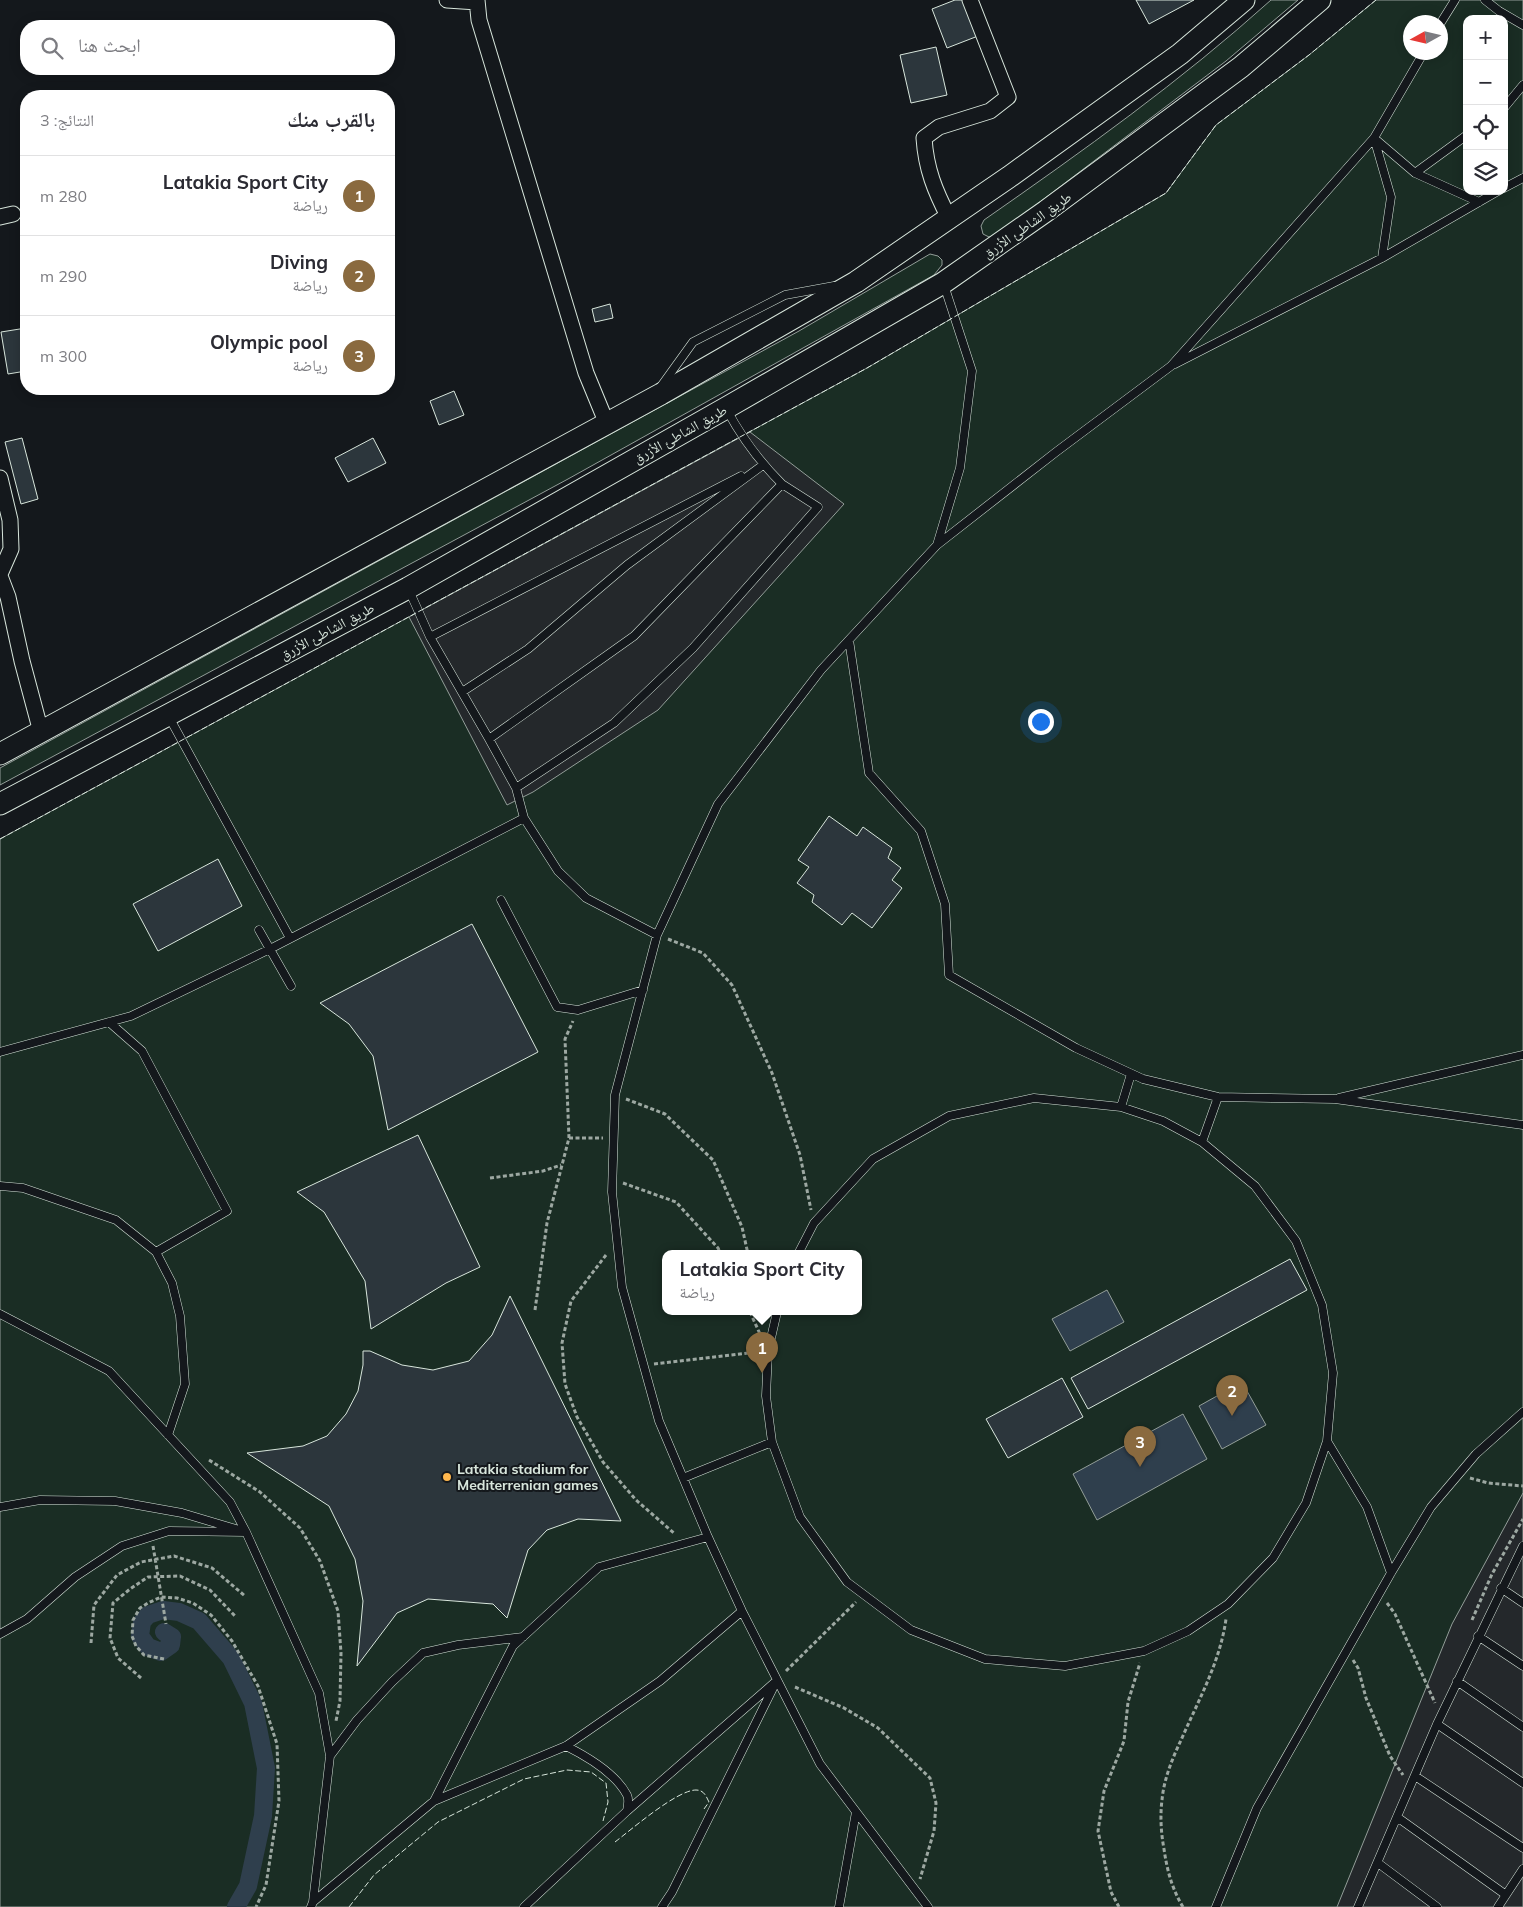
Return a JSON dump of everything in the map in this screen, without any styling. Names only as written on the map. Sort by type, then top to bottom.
[{"type":"main road","points":[[0,754],[607,424],[856,282],[1180,54],[1244,0]]},
{"type":"main road","name":"طريق الشاطئ الأزرق","points":[[0,804],[408,588],[943,283],[1046,211],[1241,67],[1320,0]]},
{"type":"street","points":[[447,0],[477,1],[479,20],[586,373],[607,424]]},
{"type":"street","points":[[949,218],[934,190],[925,158],[924,138],[939,127],[990,111],[1008,97],[970,0]]},
{"type":"street","points":[[0,478],[10,520],[11,549],[0,575],[8,596],[22,661],[41,732]]},
{"type":"lane","points":[[1446,15],[1455,0]]},
{"type":"lane","points":[[1485,0],[1523,25]]},
{"type":"lane","points":[[1171,366],[1374,138],[1419,60]]},
{"type":"lane","points":[[1506,105],[1523,85]]},
{"type":"lane","points":[[1374,138],[1415,173],[1480,202]]},
{"type":"lane","points":[[1374,138],[1392,197],[1382,258]]},
{"type":"lane","points":[[1415,173],[1463,138]]},
{"type":"lane","points":[[1508,186],[1523,178]]},
{"type":"lane","points":[[928,1907],[820,1764],[742,1611],[708,1537],[659,1421],[622,1287],[612,1192],[615,1095],[657,935],[718,804],[822,670],[937,545],[1171,366],[1382,258],[1491,195]]},
{"type":"lane","points":[[652,399],[693,342],[785,295],[856,282]]},
{"type":"lane","points":[[937,545],[960,468],[972,371],[943,283]]},
{"type":"lane","points":[[516,788],[614,723],[692,648],[818,507],[782,484],[762,465],[742,437],[726,408]]},
{"type":"lane","points":[[430,637],[762,465]]},
{"type":"lane","points":[[462,692],[528,649],[626,565],[762,465]]},
{"type":"lane","points":[[488,739],[634,636],[782,484]]},
{"type":"lane","points":[[408,588],[430,637],[516,788],[524,818],[558,871],[586,898],[657,935]]},
{"type":"lane","points":[[849,640],[869,774],[921,831],[945,904],[949,975],[1076,1048],[1143,1079],[1218,1098],[1335,1099],[1523,1125]]},
{"type":"lane","points":[[168,715],[290,938]]},
{"type":"lane","points":[[0,1052],[131,1016],[270,949],[524,818]]},
{"type":"lane","points":[[501,900],[558,1007],[578,1010],[643,990]]},
{"type":"lane","points":[[259,930],[291,986]]},
{"type":"lane","points":[[109,1022],[142,1051],[227,1211],[156,1252]]},
{"type":"lane","points":[[1335,1099],[1523,1055]]},
{"type":"lane","points":[[1121,1107],[1131,1074]]},
{"type":"lane","points":[[775,1315],[768,1351],[766,1396],[772,1442],[800,1517],[847,1582],[911,1630],[985,1659],[1065,1666],[1144,1651],[1188,1631],[1228,1604],[1273,1558],[1306,1503],[1327,1441],[1333,1373],[1322,1305],[1296,1241],[1255,1186],[1202,1142],[1163,1121],[1121,1107],[1034,1098],[949,1116],[873,1159],[814,1223],[800,1250]]},
{"type":"lane","points":[[1202,1142],[1218,1098]]},
{"type":"lane","points":[[0,1186],[23,1188],[116,1220],[156,1252],[172,1283],[180,1316],[185,1384],[168,1434]]},
{"type":"lane","points":[[0,1314],[109,1370],[230,1502],[246,1532],[318,1693],[330,1756],[312,1904]]},
{"type":"lane","points":[[1216,1907],[1257,1808],[1391,1573],[1431,1507],[1476,1454],[1523,1412]]},
{"type":"lane","points":[[1327,1441],[1367,1508],[1391,1573]]},
{"type":"lane","points":[[683,1478],[772,1442]]},
{"type":"lane","points":[[0,1507],[40,1500],[115,1501],[182,1513],[246,1532]]},
{"type":"lane","points":[[0,1634],[27,1619],[75,1577],[122,1546],[169,1530],[246,1532]]},
{"type":"lane","points":[[434,1801],[513,1646],[599,1567],[708,1537]]},
{"type":"lane","points":[[1358,1907],[1437,1724],[1501,1588],[1523,1546]]},
{"type":"lane","points":[[1501,1588],[1523,1603]]},
{"type":"lane","points":[[312,1904],[434,1801],[566,1746],[660,1681],[742,1611]]},
{"type":"lane","points":[[1478,1636],[1523,1666]]},
{"type":"lane","points":[[330,1756],[357,1720],[392,1682],[423,1653],[458,1645],[523,1638]]},
{"type":"lane","points":[[524,1907],[628,1811],[777,1680]]},
{"type":"lane","points":[[662,1907],[672,1892],[777,1680]]},
{"type":"lane","points":[[1457,1681],[1523,1727]]},
{"type":"lane","points":[[1437,1724],[1523,1783]]},
{"type":"lane","points":[[566,1746],[587,1757],[615,1780],[628,1796],[628,1811]]},
{"type":"lane","points":[[1415,1776],[1523,1848]]},
{"type":"lane","points":[[839,1907],[856,1812]]},
{"type":"lane","points":[[1397,1817],[1506,1895]]},
{"type":"lane","points":[[1378,1862],[1437,1907]]},
{"type":"lane","points":[[1498,1907],[1523,1869]]},
{"type":"path","points":[[657,935],[703,953],[732,985],[772,1073],[800,1155],[814,1223]]},
{"type":"path","points":[[534,1310],[547,1224],[569,1138],[565,1039],[578,1010]]},
{"type":"path","points":[[615,1095],[666,1114],[713,1160],[742,1227],[747,1250]]},
{"type":"path","points":[[569,1138],[614,1138]]},
{"type":"path","points":[[490,1178],[543,1171],[561,1165]]},
{"type":"path","points":[[613,1180],[676,1202],[719,1250]]},
{"type":"path","points":[[617,1240],[572,1301],[562,1343],[565,1384],[577,1417],[603,1462],[636,1500],[686,1544]]},
{"type":"path","points":[[644,1366],[768,1351]]},
{"type":"path","points":[[201,1456],[260,1492],[300,1528],[320,1561],[338,1612],[341,1653],[340,1701],[330,1756]]},
{"type":"path","points":[[1461,1472],[1478,1481],[1523,1486]]},
{"type":"path","points":[[152,1536],[166,1624]]},
{"type":"path","points":[[91,1643],[94,1605],[118,1575],[141,1562],[174,1556],[212,1568],[246,1596]]},
{"type":"path","points":[[141,1678],[118,1658],[110,1638],[113,1603],[148,1576],[180,1576],[210,1590],[235,1616]]},
{"type":"path","points":[[863,1594],[777,1680],[844,1708],[878,1728],[930,1778],[936,1803],[934,1831],[916,1892]]},
{"type":"path","points":[[1378,1596],[1388,1604],[1395,1614],[1436,1703]]},
{"type":"path","points":[[164,1659],[144,1655],[136,1646],[132,1636],[133,1620],[140,1608],[161,1600],[177,1598],[193,1603],[211,1615],[232,1641],[258,1686],[277,1744],[279,1802],[266,1885],[256,1907]]},
{"type":"path","points":[[1183,1907],[1174,1893],[1167,1868],[1161,1829],[1162,1798],[1171,1762],[1215,1663],[1224,1633],[1228,1604]]},
{"type":"path","points":[[1119,1907],[1111,1892],[1098,1831],[1104,1791],[1124,1741],[1128,1702],[1144,1651]]},
{"type":"path","points":[[1346,1652],[1358,1668],[1366,1698],[1381,1729],[1390,1756],[1404,1776]]},
{"type":"green space","points":[[1271,0],[1298,0],[1226,61],[995,236],[989,237],[983,234],[981,226],[984,220],[1167,87]]},
{"type":"green space","points":[[1376,0],[1523,0],[1523,1907],[0,1907],[0,839],[867,368],[1166,193],[1216,125],[1309,55]]},
{"type":"green space","points":[[930,254],[938,256],[942,260],[942,265],[934,275],[568,479],[0,785],[0,768],[799,331]]},
{"type":"shaded area","points":[[750,432],[844,504],[658,710],[533,792],[507,805],[409,617]]},
{"type":"shaded area","points":[[1523,1493],[1523,1907],[1337,1907],[1452,1624]]},
{"type":"water","points":[[1107,1290],[1124,1322],[1070,1351],[1052,1319]]},
{"type":"water","points":[[1242,1382],[1266,1425],[1222,1449],[1199,1406]]},
{"type":"water","points":[[1183,1414],[1207,1459],[1097,1520],[1073,1474]]},
{"type":"building","points":[[955,0],[965,0],[978,36],[947,48],[932,9]]},
{"type":"building","points":[[1136,0],[1194,0],[1149,24]]},
{"type":"building","points":[[936,47],[947,95],[911,103],[900,55]]},
{"type":"building","points":[[610,304],[613,318],[595,322],[592,309]]},
{"type":"building","points":[[20,329],[20,372],[8,374],[1,332]]},
{"type":"building","points":[[454,391],[464,415],[439,425],[430,401]]},
{"type":"building","points":[[22,438],[38,499],[21,504],[5,442]]},
{"type":"building","points":[[373,438],[386,463],[348,482],[335,458]]},
{"type":"building","points":[[829,816],[857,836],[863,827],[892,848],[888,858],[901,868],[892,880],[902,888],[872,928],[852,913],[842,925],[812,902],[814,895],[797,883],[809,867],[798,860]]},
{"type":"building","points":[[218,859],[242,906],[158,951],[133,904]]},
{"type":"building","points":[[472,924],[538,1052],[388,1130],[373,1056],[349,1024],[320,1003]]},
{"type":"building","points":[[418,1135],[480,1267],[446,1283],[371,1329],[365,1281],[324,1212],[297,1192]]},
{"type":"building","points":[[1290,1259],[1307,1290],[1088,1409],[1071,1378]]},
{"type":"building","points":[[510,1296],[621,1521],[578,1519],[547,1530],[528,1550],[507,1618],[493,1604],[428,1599],[397,1613],[357,1666],[363,1601],[355,1559],[329,1506],[247,1453],[303,1446],[327,1436],[346,1414],[358,1391],[363,1365],[363,1351],[370,1351],[402,1365],[433,1370],[469,1361],[492,1335]]},
{"type":"building","points":[[1062,1378],[1083,1417],[1008,1458],[986,1419]]},
{"type":"waterway","points":[[164,1632],[172,1637],[171,1645],[161,1652],[148,1647],[140,1636],[142,1622],[148,1615],[163,1610],[179,1612],[199,1621],[231,1658],[253,1703],[266,1768],[263,1816],[248,1886],[236,1907]]},
{"type":"fence","points":[[0,839],[867,368],[1166,193],[1216,125],[1309,55],[1376,0]]},
{"type":"fence","points":[[349,1907],[374,1875],[438,1822],[524,1779],[567,1770],[591,1772],[606,1783],[608,1802],[603,1821]]},
{"type":"fence","points":[[615,1842],[655,1811],[678,1796],[688,1792],[699,1790],[704,1794],[709,1802],[704,1809]]},
{"type":"place","name":"Latakia Sport City","points":[[762,1373]]},
{"type":"place","name":"Diving","points":[[1232,1416]]},
{"type":"place","name":"Olympic pool","points":[[1140,1467]]},
{"type":"place","name":"Latakia stadium for Mediterrenian games","points":[[447,1477]]}]
